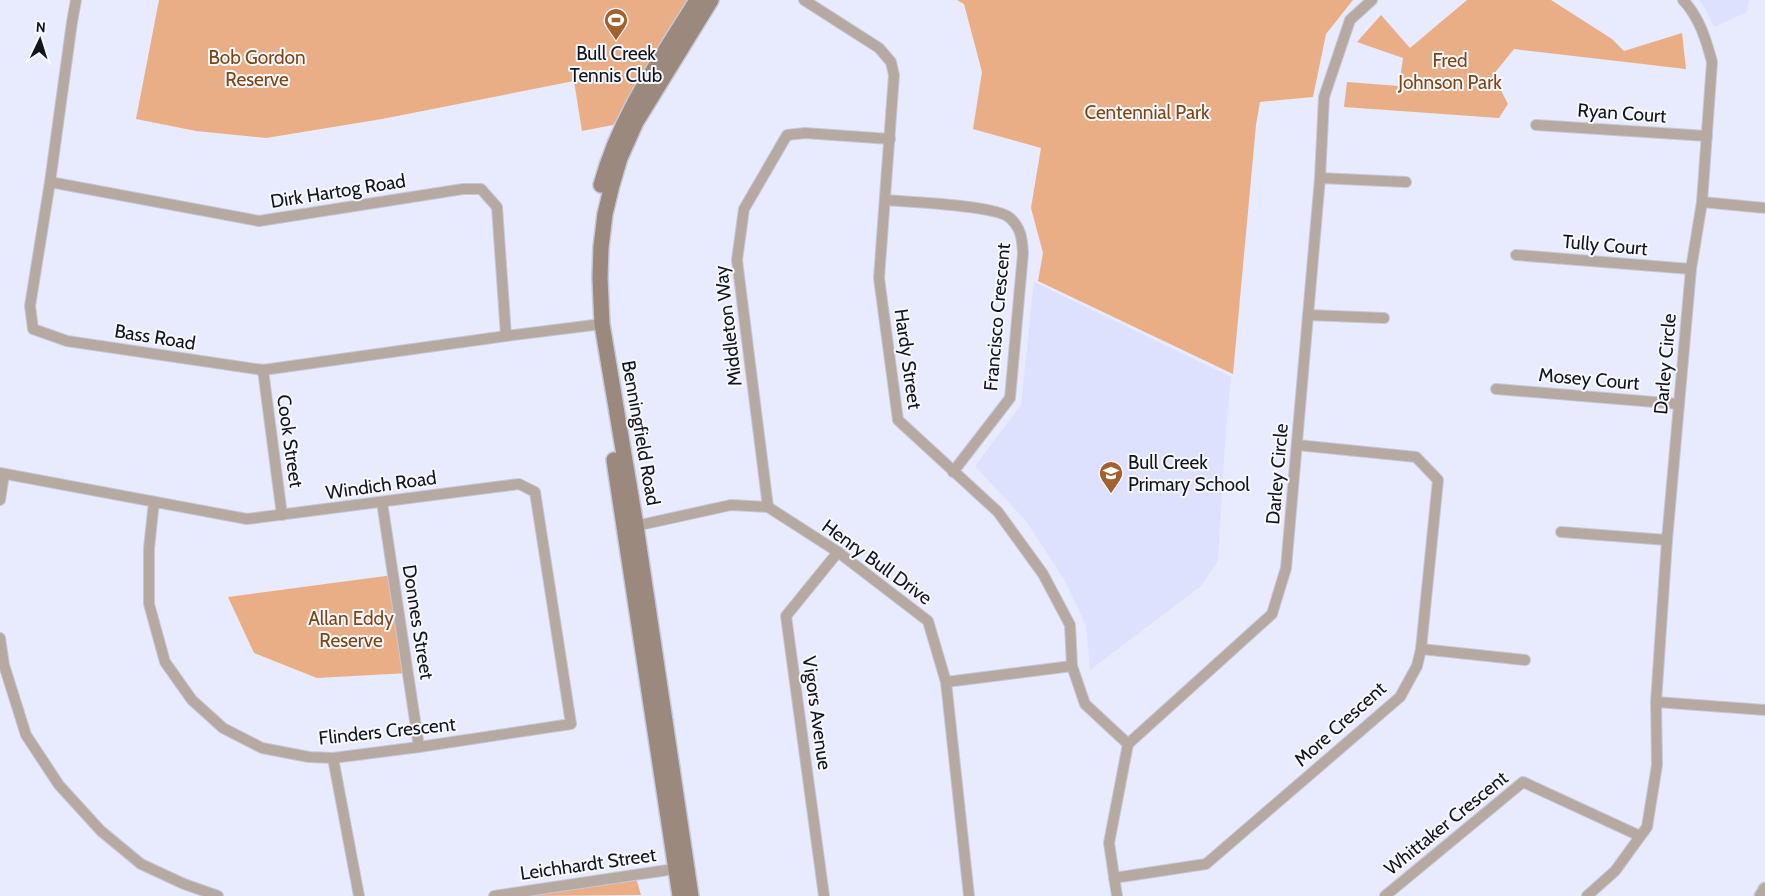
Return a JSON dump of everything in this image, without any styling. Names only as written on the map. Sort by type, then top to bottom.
[{"type":"main road","name":"Benningfield Road","points":[[691,896],[682,868],[631,527],[598,324],[590,288],[591,246],[595,213],[608,160],[633,104],[697,0]]},
{"type":"main road","name":"Benningfield Road","points":[[598,324],[601,247],[605,214],[615,172],[636,122],[711,0]]},
{"type":"main road","name":"Benningfield Road","points":[[680,896],[682,868]]},
{"type":"street","name":"Bass Road","points":[[76,0],[30,306],[33,329],[67,341],[263,370],[598,324]]},
{"type":"street","name":"Hardy Street","points":[[804,0],[879,48],[891,62],[894,75],[879,278],[898,420],[998,512],[1043,574],[1070,625],[1072,666],[1085,704],[1128,744]]},
{"type":"street","name":"Darley Circle","points":[[1128,744],[1272,614],[1286,568],[1320,178],[1324,97],[1350,20],[1372,0]]},
{"type":"street","name":"Darley Circle","points":[[1587,896],[1627,857],[1647,827],[1657,765],[1656,702],[1667,540],[1691,269],[1702,202],[1712,62],[1698,21],[1683,0]]},
{"type":"street","name":"Ryan Court","points":[[1536,125],[1707,136]]},
{"type":"street","name":"Middleton Way","points":[[768,507],[737,260],[744,209],[787,135],[805,133],[890,139]]},
{"type":"street","points":[[1320,178],[1406,182]]},
{"type":"street","name":"Dirk Hartog Road","points":[[50,182],[259,221],[463,189],[482,189],[497,207],[506,336]]},
{"type":"street","name":"Francisco Crescent","points":[[885,200],[991,210],[1009,216],[1021,234],[1023,252],[1010,398],[953,472]]},
{"type":"street","points":[[1702,202],[1765,208]]},
{"type":"street","name":"Tully Court","points":[[1516,255],[1691,269]]},
{"type":"street","points":[[1308,315],[1384,318]]},
{"type":"street","name":"Cook Street","points":[[263,370],[282,516]]},
{"type":"street","name":"Mosey Court","points":[[1496,389],[1679,404]]},
{"type":"street","name":"More Crescent","points":[[1114,878],[1206,864],[1400,697],[1418,666],[1438,480],[1416,457],[1297,445]]},
{"type":"street","points":[[0,500],[2,474]]},
{"type":"street","name":"Windich Road","points":[[2,474],[247,519],[519,484],[535,492],[571,724]]},
{"type":"street","name":"Flinders Crescent","points":[[154,502],[149,548],[149,604],[165,662],[192,700],[223,728],[262,748],[309,757],[334,758],[571,724]]},
{"type":"street","name":"Donnes Street","points":[[382,502],[419,747]]},
{"type":"street","name":"Henry Bull Drive","points":[[631,527],[731,505],[768,507],[838,552],[928,621],[946,682],[969,896]]},
{"type":"street","points":[[1561,532],[1667,540]]},
{"type":"street","name":"Vigors Avenue","points":[[824,896],[786,616],[838,552]]},
{"type":"street","points":[[0,638],[4,666],[26,735],[59,785],[101,831],[141,864],[184,884],[218,896]]},
{"type":"street","points":[[1421,649],[1525,660]]},
{"type":"street","points":[[946,682],[1072,666]]},
{"type":"street","points":[[1656,702],[1765,710]]},
{"type":"street","points":[[1117,896],[1109,843],[1128,744]]},
{"type":"street","points":[[334,758],[359,896]]},
{"type":"street","name":"Whittaker Crescent","points":[[1385,896],[1523,782],[1640,836]]},
{"type":"street","name":"Leichhardt Street","points":[[494,896],[682,868]]},
{"type":"street","points":[[1762,896],[1765,889]]},
{"type":"shaded area","points":[[1699,0],[1749,0],[1747,12],[1714,27]]},
{"type":"shaded area","name":"Bull Creek Primary School","points":[[1034,282],[1231,377],[1218,561],[1201,586],[1090,670],[1086,625],[1065,581],[1026,521],[975,466],[1021,405]]},
{"type":"green space","name":"Bob Gordon Reserve","points":[[159,0],[689,0],[613,125],[582,131],[574,81],[382,119],[266,138],[196,131],[136,119]]},
{"type":"green space","name":"Centennial Park","points":[[957,0],[1353,0],[1326,34],[1313,97],[1260,102],[1256,125],[1233,374],[1038,281],[1043,253],[1031,208],[1041,148],[973,129],[982,72],[964,4]]},
{"type":"green space","name":"Fred Johnson Park","points":[[1467,0],[1551,0],[1612,39],[1624,51],[1682,33],[1686,69],[1514,49],[1493,75],[1508,104],[1499,118],[1344,107],[1347,82],[1399,86],[1403,58],[1357,42],[1381,15],[1410,48]]},
{"type":"green space","name":"Allan Eddy Reserve","points":[[393,575],[408,673],[317,678],[254,653],[228,597]]},
{"type":"green space","points":[[637,881],[641,895],[527,896]]},
{"type":"place","name":"Bull Creek Tennis Club","points":[[616,41]]},
{"type":"place","name":"Bull Creek Primary School","points":[[1111,494]]}]
